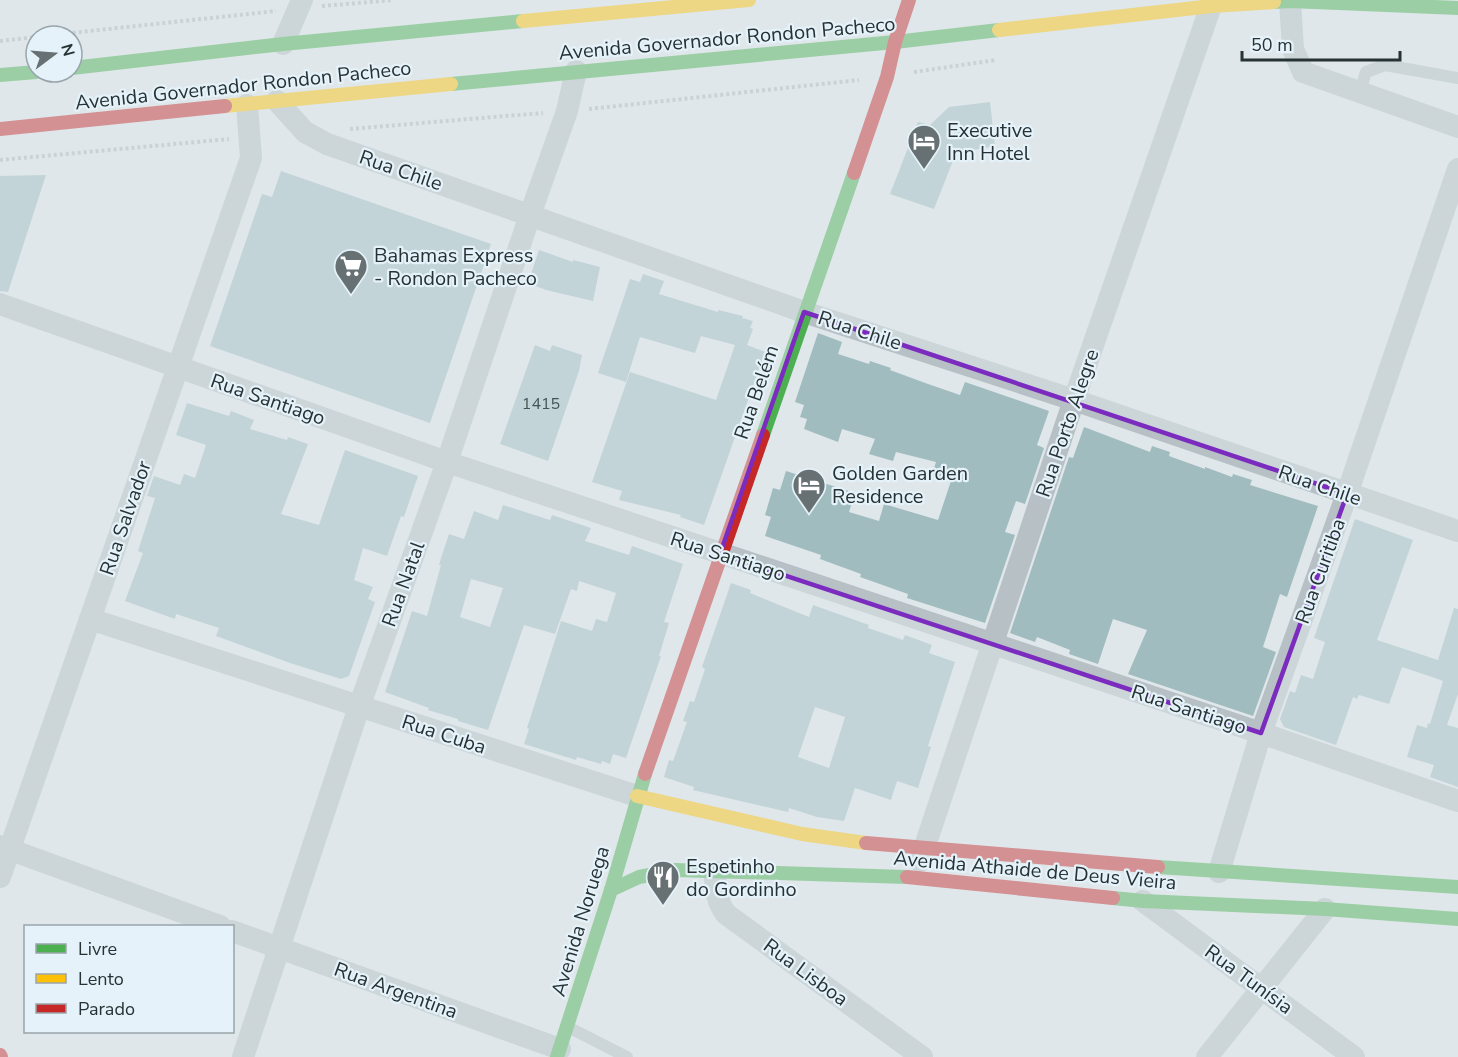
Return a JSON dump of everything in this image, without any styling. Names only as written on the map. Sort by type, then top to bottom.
[{"type":"street","name":"Avenida Governador Rondon Pacheco","points":[[84,67],[610,6],[749,0]]},
{"type":"street","name":"Rua Belém","points":[[637,796],[887,77],[895,42],[909,0]]},
{"type":"street","points":[[1290,1],[1293,49],[1303,72],[1458,127]]},
{"type":"street","name":"Avenida Governador Rondon Pacheco","points":[[0,129],[576,71],[895,42],[1213,3],[1290,1],[1458,8]]},
{"type":"street","name":"Rua Porto Alegre","points":[[915,877],[1074,400],[1213,3]]},
{"type":"street","points":[[283,44],[300,4]]},
{"type":"street","name":"Rua Natal","points":[[243,1057],[359,706],[447,462],[567,111],[576,71]]},
{"type":"street","points":[[0,75],[24,73]]},
{"type":"street","name":"Rua Chile","points":[[277,101],[305,132],[327,144],[804,312],[1074,400],[1458,531]]},
{"type":"street","points":[[247,105],[251,147]]},
{"type":"street","name":"Rua Salvador","points":[[0,877],[5,848],[90,620],[251,147]]},
{"type":"street","name":"Rua Curitiba","points":[[1219,873],[1261,733],[1347,494],[1458,169]]},
{"type":"street","name":"Rua Santiago","points":[[0,304],[447,462],[1261,733],[1458,801]]},
{"type":"street","name":"Rua Cuba","points":[[90,620],[637,796],[802,834]]},
{"type":"street","name":"Avenida Noruega","points":[[559,1053],[611,890],[637,796]]},
{"type":"street","name":"Avenida Athaide de Deus Vieira","points":[[802,834],[877,844],[1219,873],[1458,886]]},
{"type":"street","points":[[627,836],[636,848]]},
{"type":"street","points":[[5,848],[215,925]]},
{"type":"street","points":[[654,862],[676,870]]},
{"type":"street","name":"Avenida Athaide de Deus Vieira","points":[[611,890],[639,877],[676,870],[915,877],[1143,901],[1325,909],[1458,919]]},
{"type":"street","name":"Rua Lisboa","points":[[715,872],[719,905],[726,914],[922,1057]]},
{"type":"street","name":"Rua Tunísia","points":[[1143,901],[1354,1057]]},
{"type":"street","points":[[1207,1057],[1325,909]]},
{"type":"street","name":"Rua Argentina","points":[[234,932],[559,1053]]},
{"type":"lane","points":[[1360,92],[1366,72],[1384,65],[1458,78]]},
{"type":"lane","points":[[567,1026],[627,1057]]},
{"type":"path","points":[[84,31],[300,4],[393,0]]},
{"type":"path","points":[[0,41],[24,38]]},
{"type":"path","points":[[341,130],[567,111],[887,77],[1000,59]]},
{"type":"path","points":[[0,160],[251,147]]},
{"type":"highlighted area","points":[[804,312],[1347,494],[1261,733],[720,554]]},
{"type":"building","name":"Executive Inn Hotel","points":[[990,102],[995,146],[956,153],[934,209],[890,194],[918,122],[930,125],[949,107]]},
{"type":"building","name":"Bahamas Express - Rondon Pacheco","points":[[281,171],[491,244],[430,423],[210,346],[262,194],[272,197]]},
{"type":"building","points":[[46,175],[8,292],[0,291],[0,176]]},
{"type":"building","points":[[539,250],[573,262],[573,260],[600,267],[593,301],[546,290],[528,283]]},
{"type":"building","points":[[643,274],[664,281],[659,294],[718,312],[718,310],[743,316],[742,318],[753,321],[750,328],[753,329],[747,345],[765,352],[704,525],[680,517],[681,515],[619,500],[622,491],[592,482],[630,372],[716,400],[735,345],[701,336],[695,353],[640,337],[626,382],[598,373],[630,279],[640,282]]},
{"type":"building","points":[[818,333],[842,342],[838,354],[891,368],[890,370],[960,395],[965,382],[1049,411],[1037,445],[1044,448],[1025,504],[1016,501],[1005,532],[1015,535],[985,623],[907,598],[908,594],[860,577],[861,574],[820,559],[821,555],[765,536],[771,517],[765,515],[773,488],[780,490],[786,471],[855,493],[849,512],[879,521],[884,504],[938,520],[951,481],[932,475],[936,462],[896,452],[893,461],[869,454],[875,439],[842,429],[838,442],[804,429],[807,419],[800,417],[804,405],[795,402]]},
{"type":"building","points":[[535,345],[550,351],[552,345],[582,355],[579,371],[548,461],[500,444]]},
{"type":"building","points":[[187,403],[229,416],[231,411],[254,420],[250,429],[308,444],[281,514],[319,525],[345,450],[418,476],[387,556],[363,548],[354,580],[373,587],[368,599],[375,602],[349,676],[341,679],[290,663],[216,636],[219,628],[176,614],[175,619],[125,601],[143,553],[138,551],[155,498],[147,496],[154,476],[180,485],[184,474],[195,478],[206,445],[176,435]]},
{"type":"building","points":[[1084,427],[1150,452],[1152,446],[1170,452],[1169,456],[1232,477],[1233,474],[1252,480],[1250,485],[1318,506],[1287,597],[1280,594],[1263,647],[1276,652],[1253,716],[1128,674],[1147,630],[1113,619],[1098,664],[1069,654],[1070,650],[1037,637],[1035,642],[1010,633],[1069,457],[1073,458]]},
{"type":"building","points":[[503,505],[550,520],[552,515],[591,528],[585,541],[629,555],[632,546],[683,564],[664,622],[669,623],[659,656],[661,656],[626,758],[613,754],[610,764],[602,761],[601,764],[577,757],[576,760],[524,744],[561,621],[592,631],[596,619],[607,622],[616,593],[579,581],[577,591],[571,589],[555,634],[524,625],[488,730],[428,710],[429,708],[385,692],[412,611],[427,616],[449,534],[464,539],[474,511],[498,520]],"holes":[[[471,579],[503,588],[490,627],[460,617]]]},
{"type":"building","points":[[1355,519],[1413,540],[1377,640],[1438,660],[1454,608],[1458,609],[1458,694],[1447,725],[1458,728],[1458,787],[1430,777],[1434,765],[1407,757],[1417,725],[1427,728],[1428,723],[1430,724],[1443,681],[1402,667],[1389,704],[1359,695],[1357,699],[1353,697],[1336,745],[1284,727],[1280,719],[1290,691],[1295,693],[1301,675],[1313,679],[1325,642],[1314,638]]},
{"type":"building","points":[[731,583],[809,617],[813,605],[903,640],[905,635],[932,645],[929,653],[955,662],[928,746],[931,747],[918,788],[897,781],[891,800],[855,788],[844,821],[817,817],[789,808],[788,812],[693,790],[694,787],[664,777],[669,760],[673,761],[687,722],[683,721],[690,701],[694,702],[705,669],[702,667]],"holes":[[[815,707],[845,717],[829,768],[798,757]]]},
{"type":"traffic: fast","points":[[1274,2],[1458,8]]},
{"type":"traffic: fast","points":[[84,67],[283,44],[523,21]]},
{"type":"traffic: fast","points":[[451,84],[999,30]]},
{"type":"traffic: fast","points":[[0,75],[24,73]]},
{"type":"traffic: fast","points":[[763,435],[854,173]]},
{"type":"traffic: fast","points":[[557,1057],[611,890],[645,774]]},
{"type":"traffic: fast","points":[[1158,867],[1458,887]]},
{"type":"traffic: fast","points":[[611,890],[639,877],[676,870],[907,877]]},
{"type":"traffic: fast","points":[[1113,898],[1325,909],[1458,919]]},
{"type":"traffic: slow","points":[[523,21],[749,0]]},
{"type":"traffic: slow","points":[[999,30],[1212,6],[1274,2]]},
{"type":"traffic: slow","points":[[225,106],[451,84]]},
{"type":"traffic: slow","points":[[637,796],[802,834],[866,843]]},
{"type":"traffic: jam","points":[[854,173],[887,77],[895,42],[909,0]]},
{"type":"traffic: jam","points":[[0,129],[225,106]]},
{"type":"traffic: jam","points":[[645,774],[763,435]]},
{"type":"traffic: jam","points":[[866,843],[1158,867]]},
{"type":"traffic: jam","points":[[907,877],[1113,898]]},
{"type":"place","name":"Executive Inn Hotel","points":[[924,170]]},
{"type":"place","name":"Bahamas Express - Rondon Pacheco","points":[[351,295]]},
{"type":"place","name":"Golden Garden Residence","points":[[809,514]]},
{"type":"place","name":"Espetinho do Gordinho","points":[[663,906]]}]
